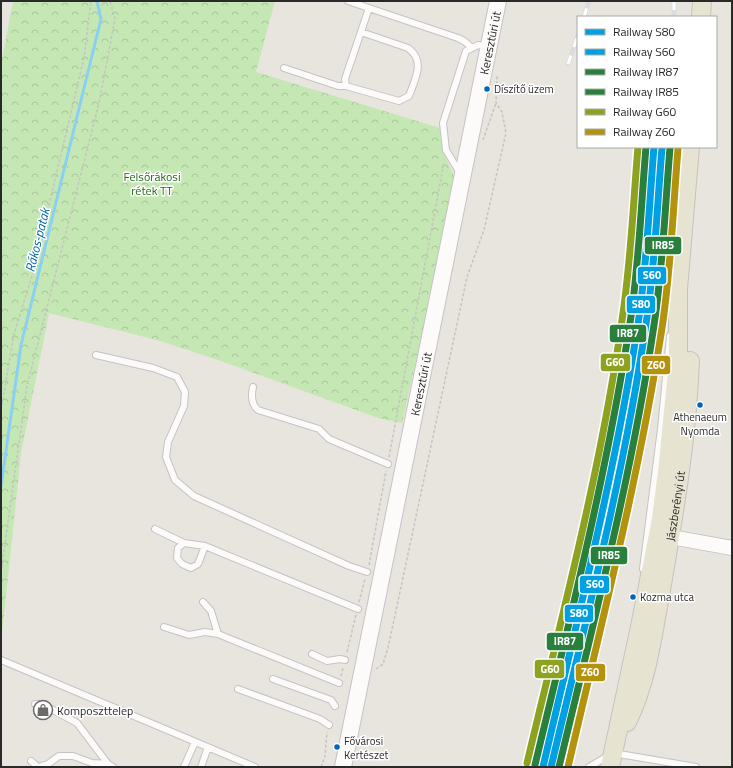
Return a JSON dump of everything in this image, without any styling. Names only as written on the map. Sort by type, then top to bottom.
[{"type":"main road","name":"Keresztúri út","points":[[343,767],[498,1]]},
{"type":"main road","points":[[701,16],[702,1]]},
{"type":"main road","name":"Jászberényi út","points":[[612,757],[641,691],[664,535],[668,465],[679,344],[678,289],[680,254],[690,148]]},
{"type":"main road","name":"Jászberényi út","points":[[612,757],[641,622],[680,477],[690,358],[690,335],[680,254]]},
{"type":"street","points":[[664,535],[732,548]]},
{"type":"lane","points":[[348,1],[464,41],[471,47]]},
{"type":"lane","points":[[346,86],[345,79],[369,8]]},
{"type":"lane","points":[[284,68],[338,86],[346,86],[399,101],[405,100],[409,96],[419,64],[414,53],[408,48],[361,32]]},
{"type":"lane","points":[[462,174],[446,150],[442,123],[466,51],[471,47],[478,45],[489,47]]},
{"type":"lane","name":"Jászberényi út","points":[[671,324],[678,289]]},
{"type":"lane","name":"Jászberényi út","points":[[642,578],[662,429],[670,331]]},
{"type":"lane","points":[[96,355],[153,368],[178,377],[185,392],[184,406],[168,442],[166,457],[175,480],[194,496],[349,566],[367,572]]},
{"type":"lane","points":[[253,387],[251,395],[253,406],[258,410],[319,429],[329,439],[388,464]]},
{"type":"lane","points":[[155,529],[184,543],[205,546],[358,609]]},
{"type":"lane","points":[[184,543],[178,548],[177,558],[182,564],[192,568],[198,564],[205,546]]},
{"type":"lane","name":"Jászberényi út","points":[[640,592],[641,622]]},
{"type":"lane","points":[[203,602],[211,611],[218,634]]},
{"type":"lane","points":[[164,627],[189,635],[205,632],[218,634],[339,683]]},
{"type":"lane","points":[[312,654],[327,661],[340,659],[345,660]]},
{"type":"lane","points":[[1,660],[255,767]]},
{"type":"lane","points":[[273,679],[331,700],[335,706]]},
{"type":"lane","points":[[238,689],[320,719],[329,725]]},
{"type":"lane","points":[[35,704],[42,704],[77,723],[110,766]]},
{"type":"lane","points":[[184,767],[195,742]]},
{"type":"lane","points":[[201,767],[208,747]]},
{"type":"lane","points":[[31,761],[38,767],[48,764],[59,756],[73,756],[92,763],[110,766]]},
{"type":"lane","points":[[589,767],[612,757],[696,767]]},
{"type":"path","points":[[1,410],[14,334],[32,276],[84,58],[92,1]]},
{"type":"path","points":[[1,572],[27,386],[99,103],[114,19],[110,1]]},
{"type":"path","points":[[361,674],[371,672],[383,664],[388,648],[468,277],[484,230],[506,133],[502,112],[496,102],[497,73]]},
{"type":"green space","name":"Felsőrákosi rétek TT","points":[[13,1],[275,1],[256,72],[440,128],[444,153],[456,181],[402,423],[378,418],[221,361],[157,340],[49,313],[21,453],[1,643],[1,65]]},
{"type":"waterway","name":"Rákos-patak","points":[[1,486],[21,345],[101,19],[97,1]]},
{"type":"railway","points":[[584,16],[589,1]]},
{"type":"railway","points":[[674,1],[674,16]]},
{"type":"railway","points":[[568,64],[577,38]]},
{"type":"railway","points":[[563,767],[632,440],[652,307],[666,148]]},
{"type":"rail line","name":"G60","points":[[527,763],[580,542],[613,376],[628,277],[638,148]]},
{"type":"rail line","name":"IR87","points":[[535,765],[587,545],[621,379],[636,279],[646,148]]},
{"type":"rail line","name":"S80","points":[[543,767],[595,546],[629,380],[644,280],[654,148]]},
{"type":"rail line","name":"S60","points":[[551,767],[591,602],[627,436],[652,280],[662,148]]},
{"type":"rail line","name":"IR85","points":[[559,767],[624,492],[645,381],[660,281],[670,148]]},
{"type":"rail line","name":"Z60","points":[[568,767],[619,548],[653,383],[668,284],[678,149]]},
{"type":"place","name":"Díszítő üzem","points":[[487,89]]},
{"type":"place","name":"Athenaeum Nyomda","points":[[700,405]]},
{"type":"place","name":"Kozma utca","points":[[633,597]]},
{"type":"place","name":"Komposzttelep","points":[[43,710]]},
{"type":"place","name":"Fővárosi Kertészet","points":[[337,747]]}]
